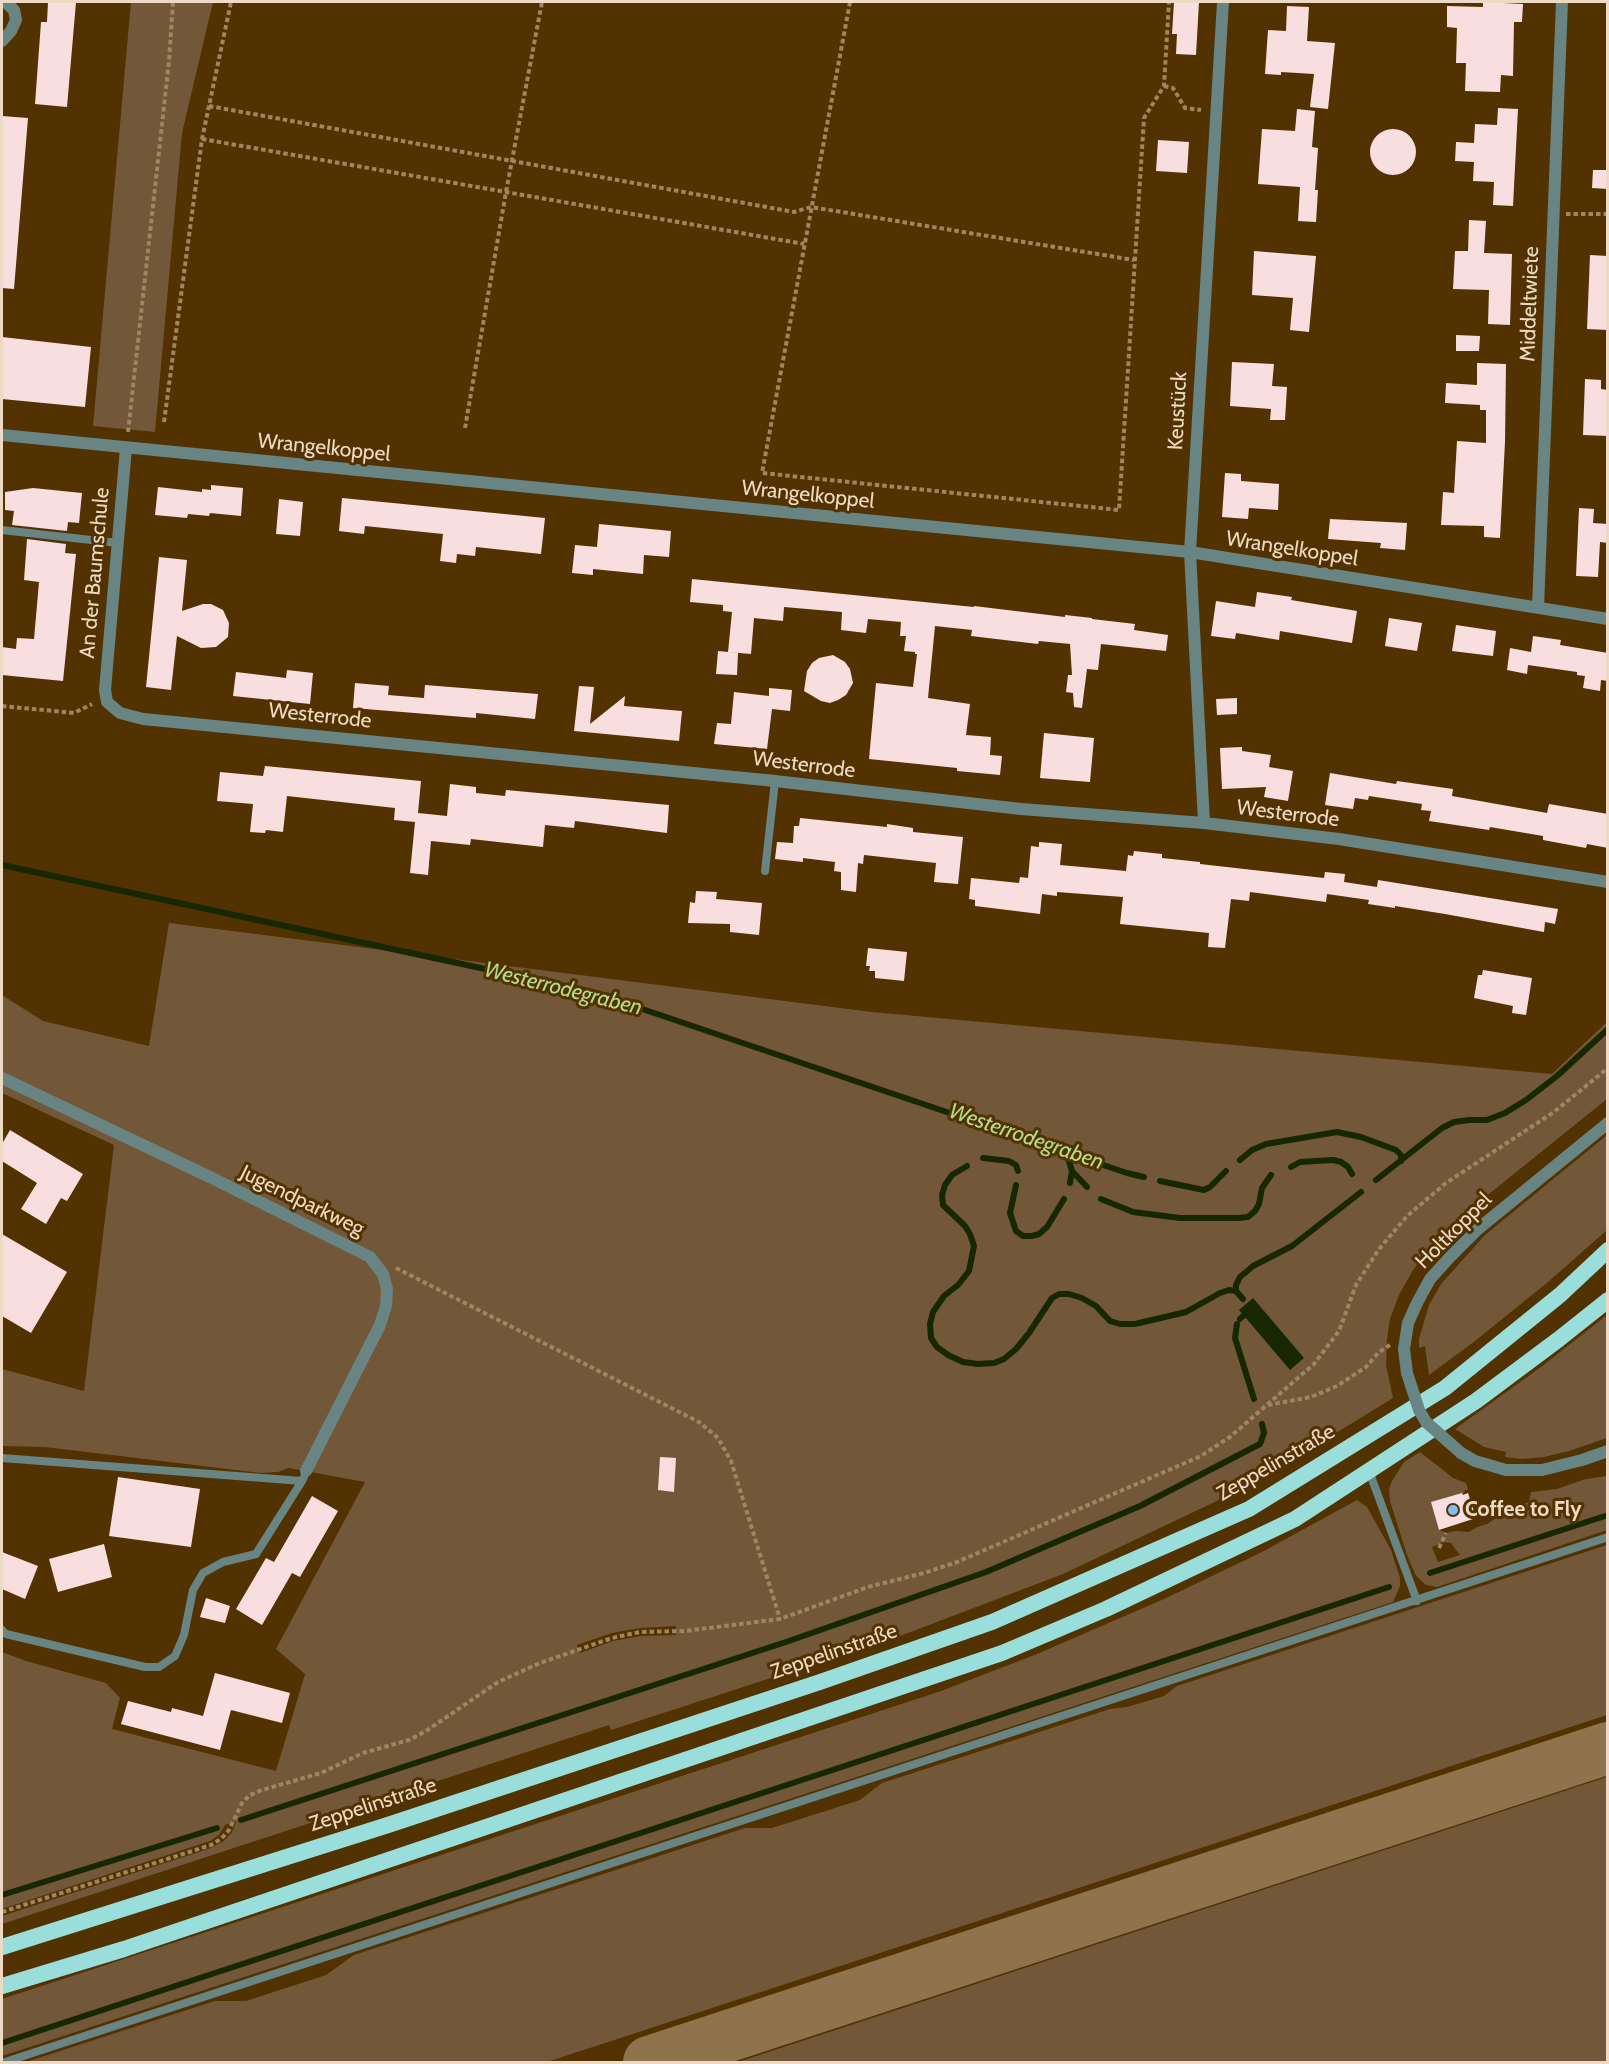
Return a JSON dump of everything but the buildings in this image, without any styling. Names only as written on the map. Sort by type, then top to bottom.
[{"type":"highway","name":"Zeppelinstraße","points":[[2,1947],[388,1825],[820,1682],[992,1622],[1249,1509],[1444,1388],[1560,1295],[1608,1250]]},
{"type":"highway","points":[[2,1986],[135,1946],[1002,1653],[1106,1609],[1295,1519],[1484,1396],[1608,1300]]},
{"type":"street","points":[[2,40],[11,31],[15,20],[14,9],[5,2]]},
{"type":"street","name":"Keustück","points":[[1204,823],[1190,552],[1223,2]]},
{"type":"street","name":"Middeltwiete","points":[[1538,607],[1563,2]]},
{"type":"street","name":"Wrangelkoppel","points":[[2,435],[1190,552],[1608,619]]},
{"type":"street","name":"An der Baumschule","points":[[107,702],[105,677],[126,448]]},
{"type":"street","name":"Westerrode","points":[[107,702],[120,714],[143,719],[775,781],[1021,809],[1204,823],[1339,839],[1608,882]]},
{"type":"street","name":"Jugendparkweg","points":[[2,1078],[214,1179],[370,1257],[383,1274],[387,1289],[386,1306],[380,1325],[304,1476]]},
{"type":"street","name":"Holtkoppel","points":[[1608,1123],[1478,1229],[1451,1256],[1430,1280],[1417,1303],[1408,1323],[1404,1349],[1407,1373],[1419,1410],[1426,1422],[1461,1453],[1475,1461],[1506,1470],[1542,1470],[1582,1461],[1608,1451]]},
{"type":"lane","points":[[2,530],[118,543]]},
{"type":"lane","points":[[765,871],[775,781]]},
{"type":"lane","points":[[2,1458],[304,1476],[256,1554],[223,1562],[203,1574],[193,1590],[184,1635],[175,1656],[159,1667],[133,1665],[6,1634],[2,1630]]},
{"type":"lane","points":[[1369,1471],[1417,1601]]},
{"type":"lane","points":[[5,2062],[1608,1537]]},
{"type":"path","points":[[126,448],[168,72],[173,2]]},
{"type":"path","points":[[164,422],[202,139],[231,2]]},
{"type":"path","points":[[465,428],[542,2]]},
{"type":"path","points":[[849,2],[762,473],[1119,510],[1144,118],[1164,86],[1169,2]]},
{"type":"path","points":[[1164,86],[1173,88],[1185,108],[1215,111]]},
{"type":"path","points":[[209,106],[794,212],[811,207],[1134,260]]},
{"type":"path","points":[[202,139],[804,244]]},
{"type":"path","points":[[1553,213],[1608,214]]},
{"type":"path","points":[[2,706],[75,713],[98,702],[107,702]]},
{"type":"path","points":[[2,1912],[210,1845],[221,1839],[229,1830],[242,1803],[250,1795],[321,1773],[363,1753],[409,1740],[498,1682],[540,1663],[612,1638],[640,1632],[685,1631],[780,1620],[868,1587],[957,1562],[1202,1456],[1230,1437],[1314,1364],[1339,1331],[1356,1285],[1379,1249],[1407,1216],[1446,1183],[1554,1112],[1608,1068]]},
{"type":"path","points":[[370,1257],[396,1268],[699,1422],[718,1438],[731,1461],[780,1620]]},
{"type":"path","points":[[1268,1405],[1311,1397],[1337,1386],[1366,1367],[1379,1352]]},
{"type":"path","points":[[1439,1548],[1446,1533]]},
{"type":"shaded area","points":[[131,2],[213,2],[182,133],[155,432],[93,426]]},
{"type":"shaded area","points":[[169,923],[872,1012],[1552,1074],[1607,1022],[1607,1099],[1464,1214],[1436,1242],[1413,1270],[1399,1295],[1390,1319],[1387,1338],[1386,1365],[1393,1398],[1297,1457],[1221,1499],[1063,1574],[900,1636],[611,1730],[609,1725],[2,1924],[2,1916],[211,1848],[224,1841],[232,1832],[236,1822],[225,1825],[219,1835],[210,1841],[2,1909],[2,1652],[106,1683],[120,1698],[112,1729],[276,1771],[305,1674],[276,1649],[365,1482],[289,1468],[278,1472],[261,1473],[45,1447],[2,1446],[2,1369],[84,1391],[114,1145],[2,1093],[2,995],[43,1021],[149,1046]],"holes":[[[676,1626],[676,1635],[641,1636],[613,1641],[580,1653],[577,1645],[612,1633],[640,1628]]]},
{"type":"shaded area","points":[[1607,1135],[1607,1230],[1548,1282],[1429,1375],[1425,1346],[1419,1348],[1419,1339],[1429,1305],[1441,1284],[1485,1235]]},
{"type":"shaded area","points":[[1253,1298],[1304,1358],[1290,1370],[1239,1310]]},
{"type":"shaded area","points":[[1607,1315],[1607,1438],[1569,1451],[1522,1459],[1505,1457],[1506,1452],[1484,1447],[1455,1429],[1541,1367]]},
{"type":"shaded area","points":[[1420,1452],[1453,1478],[1466,1483],[1468,1489],[1464,1493],[1432,1503],[1439,1530],[1447,1533],[1469,1532],[1487,1524],[1508,1510],[1529,1502],[1531,1492],[1557,1489],[1586,1479],[1607,1476],[1607,1530],[1437,1587],[1426,1585],[1416,1576],[1407,1555],[1390,1501],[1389,1489],[1404,1462]],"holes":[[[1444,1542],[1451,1543],[1460,1555],[1438,1562],[1432,1547]]]},
{"type":"shaded area","points":[[1357,1500],[1367,1507],[1391,1550],[1400,1578],[1400,1586],[1393,1602],[2,2056],[2,1999],[941,1691],[1037,1654],[1164,1599],[1262,1552]]},
{"type":"shaded area","points":[[1607,1545],[1607,1715],[547,2062],[26,2062],[215,2001],[246,2001],[326,1975],[354,1955],[745,1828],[772,1828],[860,1800],[882,1783],[1110,1709],[1127,1707],[1164,1696],[1177,1686]]},
{"type":"shaded area","points":[[1607,1777],[1607,2062],[738,2062]]},
{"type":"waterway","name":"Westerrodegraben","points":[[2,865],[592,992],[1144,1177]]},
{"type":"waterway","points":[[1376,1180],[1442,1128],[1454,1122],[1487,1120],[1505,1113],[1526,1100],[1557,1076],[1608,1029]]},
{"type":"waterway","name":"Westerrodegraben","points":[[1240,1160],[1252,1150],[1266,1144],[1337,1132],[1361,1137],[1396,1150],[1401,1155],[1401,1161]]},
{"type":"waterway","points":[[1066,1152],[1072,1171],[1087,1187]]},
{"type":"waterway","points":[[983,1158],[1009,1161],[1016,1165],[1018,1171]]},
{"type":"waterway","points":[[1291,1167],[1300,1162],[1333,1160],[1348,1167],[1352,1174]]},
{"type":"waterway","points":[[967,1166],[952,1175],[942,1195],[943,1205],[965,1226],[974,1246],[969,1271],[958,1285],[944,1296],[933,1312],[930,1324],[931,1338],[937,1347],[948,1355],[963,1362],[978,1364],[994,1363],[1004,1359],[1029,1333],[1052,1298],[1059,1294],[1082,1298],[1096,1306],[1110,1321],[1120,1324],[1135,1324],[1186,1312],[1229,1290],[1236,1291],[1243,1299]]},
{"type":"waterway","points":[[1070,1183],[1072,1171]]},
{"type":"waterway","name":"Westerrodegraben","points":[[1160,1181],[1204,1190],[1226,1171]]},
{"type":"waterway","points":[[1101,1199],[1133,1212],[1180,1218],[1248,1217],[1259,1204],[1262,1188],[1271,1175]]},
{"type":"waterway","points":[[1016,1185],[1010,1213],[1016,1231],[1023,1236],[1039,1234],[1047,1227],[1064,1199]]},
{"type":"waterway","points":[[1236,1291],[1240,1277],[1253,1266],[1292,1246],[1361,1192]]},
{"type":"waterway","points":[[1240,1319],[1244,1315]]},
{"type":"waterway","points":[[1237,1324],[1235,1338],[1254,1399]]},
{"type":"waterway","points":[[241,1820],[786,1642],[986,1572],[1140,1506],[1260,1444],[1264,1433],[1262,1424]]},
{"type":"waterway","points":[[1430,1573],[1608,1515]]},
{"type":"waterway","points":[[2,2043],[1389,1587]]},
{"type":"waterway","points":[[2,1895],[217,1828]]},
{"type":"taxiway","points":[[649,2062],[1608,1748]]},
{"type":"place","name":"Coffee to Fly","points":[[1453,1510]]}]
